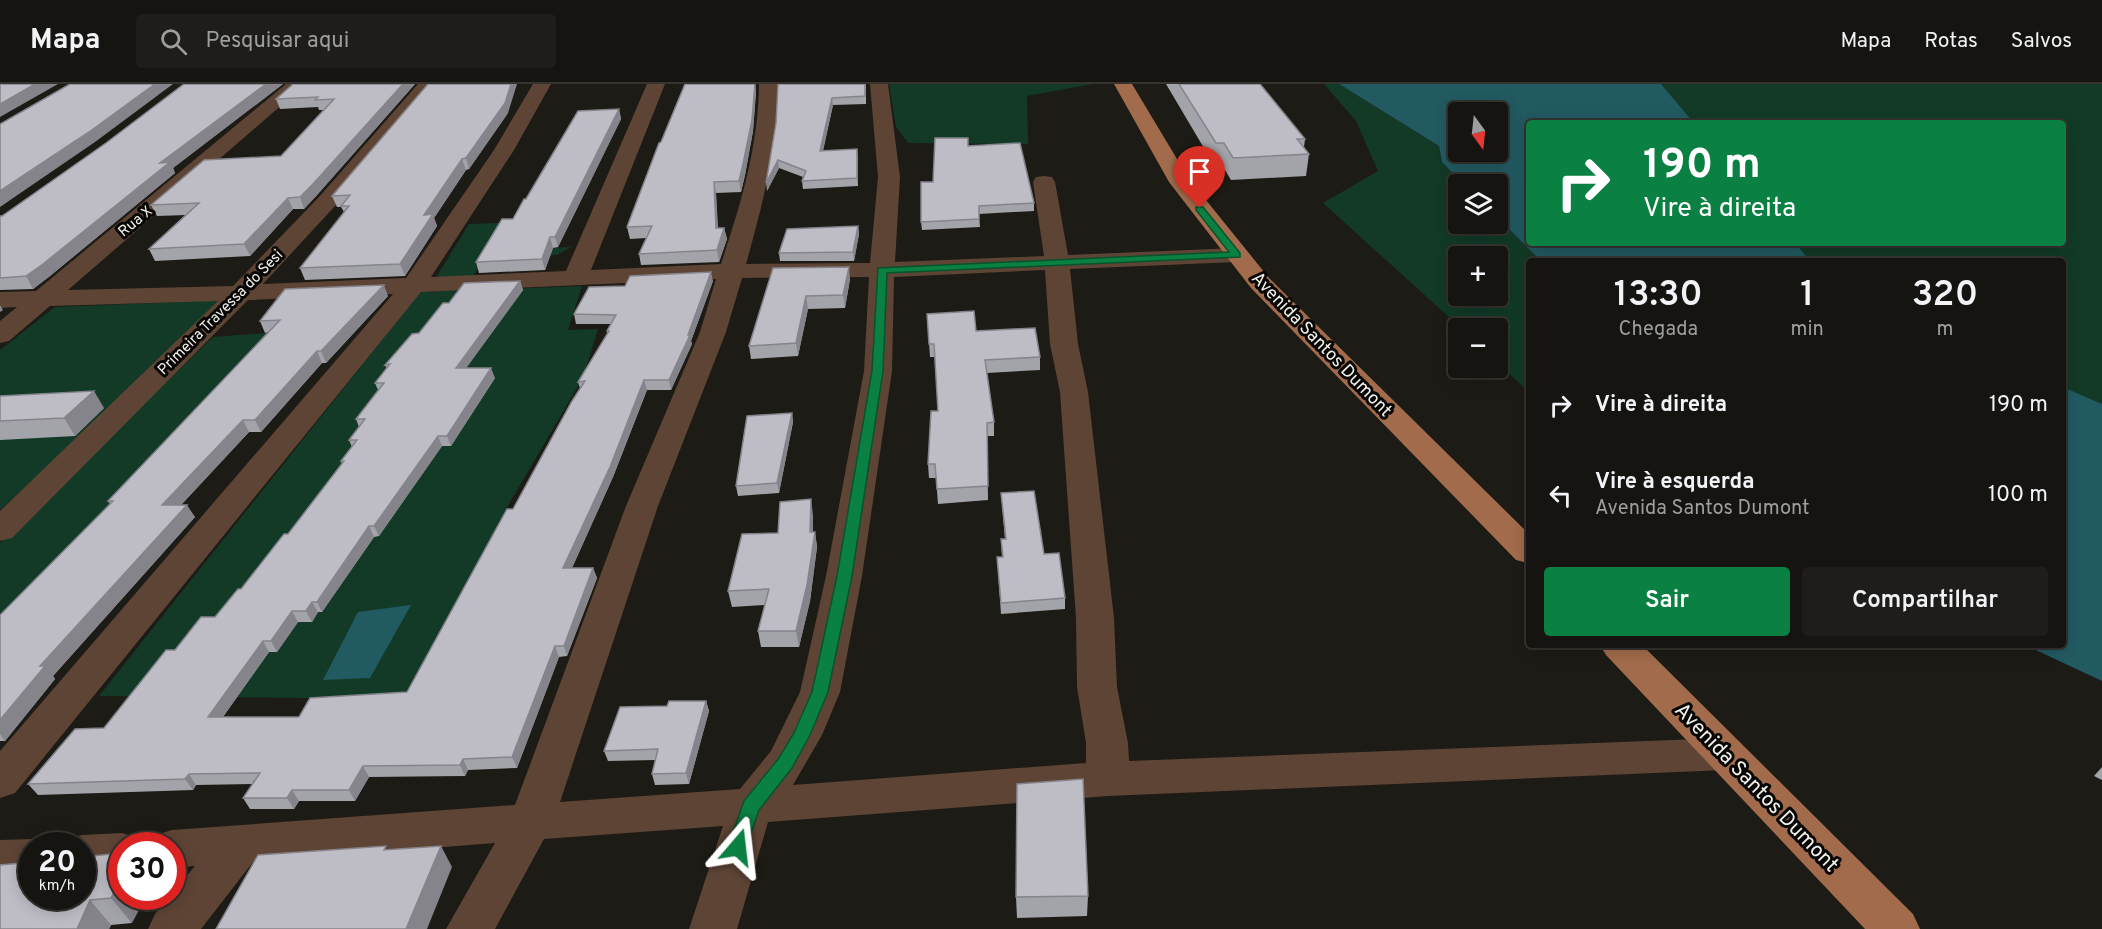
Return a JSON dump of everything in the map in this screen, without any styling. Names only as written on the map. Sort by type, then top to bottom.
[{"type":"main road","name":"Avenida Santos Dumont","points":[[1123,84],[1180,182],[1260,283],[1526,550]]},
{"type":"main road","name":"Avenida Santos Dumont","points":[[1622,648],[1896,929]]},
{"type":"street","name":"Rua X","points":[[0,335],[297,84]]},
{"type":"street","name":"Primeira Travessa do Sesi","points":[[0,530],[241,293],[388,134],[427,84]]},
{"type":"street","points":[[0,781],[413,286],[474,196],[542,84]]},
{"type":"street","points":[[575,278],[656,84]]},
{"type":"street","points":[[470,929],[531,822],[642,506],[713,332],[754,192],[768,121],[768,84]]},
{"type":"street","points":[[712,929],[751,807],[786,763],[820,692],[844,576],[878,371],[889,177],[879,84]]},
{"type":"street","points":[[1044,182],[1057,262],[1064,344],[1074,392],[1095,618],[1097,687],[1107,743],[1108,779]]},
{"type":"street","points":[[0,300],[241,293],[730,272],[882,270],[1237,255]]},
{"type":"street","points":[[186,848],[1108,779],[1725,754]]},
{"type":"street","points":[[172,929],[241,844]]},
{"type":"street","points":[[0,860],[18,859]]},
{"type":"green space","points":[[889,84],[1093,84],[1027,96],[1028,144],[908,143],[896,127]]},
{"type":"green space","points":[[1324,84],[1339,84],[1439,146],[1442,162],[1453,174],[1448,174],[1448,234],[1508,234],[1508,228],[1538,258],[1526,258],[1526,389],[1508,372],[1508,318],[1450,318],[1323,203],[1378,171],[1356,121]]},
{"type":"green space","points":[[1661,84],[2102,84],[2102,404],[2066,388],[2066,258],[1808,258],[1798,246],[2066,246],[2066,120],[1691,120]]},
{"type":"green space","points":[[520,222],[494,250],[571,247],[557,255],[485,259],[470,280],[435,279],[469,224]]},
{"type":"green space","points":[[582,286],[568,330],[598,329],[583,378],[510,502],[409,699],[99,696],[420,292]]},
{"type":"green space","points":[[228,300],[0,510],[0,350],[55,307]]},
{"type":"green space","points":[[279,332],[0,641],[0,543],[213,337]]},
{"type":"water","points":[[1339,84],[1661,84],[1691,120],[1526,120],[1526,246],[1508,228],[1508,174],[1453,174],[1442,162],[1439,146]]},
{"type":"water","points":[[1526,246],[1798,246],[1808,258],[1538,258]]},
{"type":"water","points":[[2066,388],[2102,404],[2102,681],[2031,648],[2066,648]]},
{"type":"water","points":[[411,605],[370,678],[323,680],[358,612]]},
{"type":"building","points":[[0,84],[35,84],[0,104]]},
{"type":"building","points":[[70,84],[155,84],[89,132],[0,191],[0,124]]},
{"type":"building","points":[[184,84],[266,84],[160,163],[170,162],[43,264],[26,276],[0,278],[0,216],[106,143]]},
{"type":"building","points":[[293,84],[403,84],[313,184],[300,197],[288,198],[244,244],[149,249],[199,203],[151,205],[204,160],[281,156],[334,99],[315,100],[318,97],[276,99]]},
{"type":"building","points":[[428,84],[511,84],[505,103],[466,158],[462,159],[424,215],[433,214],[400,264],[300,268],[349,206],[341,206],[350,195],[332,196]]},
{"type":"building","points":[[685,84],[755,84],[752,120],[739,181],[714,182],[716,228],[724,228],[717,250],[639,254],[652,226],[627,227],[659,143]]},
{"type":"building","points":[[778,84],[865,84],[865,96],[832,98],[820,151],[857,149],[857,178],[802,181],[806,171],[778,160],[766,183],[776,123]]},
{"type":"building","points":[[1179,84],[1260,84],[1305,139],[1297,139],[1309,154],[1233,158],[1224,143],[1216,143]]},
{"type":"building","points":[[619,109],[555,237],[550,237],[542,259],[476,262],[502,219],[513,219],[578,111]]},
{"type":"building","points":[[935,138],[968,138],[968,146],[1020,143],[1034,203],[979,206],[979,219],[921,222],[921,182],[933,182]]},
{"type":"building","points":[[858,226],[853,252],[779,253],[787,229]]},
{"type":"building","points":[[849,267],[843,295],[806,296],[796,343],[749,346],[773,268]]},
{"type":"building","points":[[711,272],[688,335],[690,335],[669,380],[644,380],[610,467],[563,568],[593,568],[564,646],[555,646],[512,757],[463,759],[460,765],[363,766],[349,790],[292,790],[287,798],[243,798],[260,773],[189,774],[185,779],[28,784],[75,729],[104,728],[166,650],[175,650],[201,617],[215,617],[238,589],[241,589],[284,534],[288,534],[344,461],[341,461],[357,440],[349,440],[365,419],[356,419],[384,383],[375,383],[390,364],[385,365],[412,334],[419,333],[443,303],[449,303],[464,283],[520,281],[456,368],[491,368],[447,436],[438,436],[374,526],[369,526],[317,602],[312,602],[306,611],[292,611],[271,641],[263,641],[208,717],[299,717],[310,698],[407,692],[507,509],[513,509],[585,381],[578,382],[609,331],[607,331],[616,315],[574,314],[589,287],[625,286],[630,276]]},
{"type":"building","points":[[384,285],[321,351],[317,351],[255,420],[243,420],[162,505],[187,505],[40,666],[45,666],[0,720],[0,615],[113,501],[108,501],[280,320],[260,321],[285,289]]},
{"type":"building","points":[[974,311],[976,331],[1035,328],[1040,357],[985,360],[994,422],[987,423],[988,486],[937,489],[935,464],[928,464],[931,411],[938,411],[934,344],[929,344],[927,314]]},
{"type":"building","points":[[94,391],[64,418],[0,421],[0,396]]},
{"type":"building","points":[[792,413],[777,483],[736,486],[747,416]]},
{"type":"building","points":[[1034,491],[1044,554],[1059,553],[1065,598],[1001,603],[997,557],[1003,557],[1001,539],[1006,539],[1001,493]]},
{"type":"building","points":[[811,499],[810,532],[815,532],[807,585],[796,631],[758,631],[769,589],[728,591],[742,534],[778,533],[780,502]]},
{"type":"building","points":[[669,701],[706,701],[686,773],[652,774],[658,749],[604,751],[620,707],[667,706]]},
{"type":"building","points":[[1083,779],[1088,896],[1016,897],[1017,784]]},
{"type":"building","points":[[386,846],[384,850],[441,846],[406,929],[216,929],[258,855]]},
{"type":"building","points":[[108,854],[108,898],[96,899],[96,856]]},
{"type":"building","points":[[18,863],[18,910],[86,910],[77,929],[0,929],[0,865]]},
{"type":"route","points":[[738,847],[751,807],[786,763],[820,692],[844,576],[864,442],[878,371],[882,270],[1237,255],[1200,208]]}]
